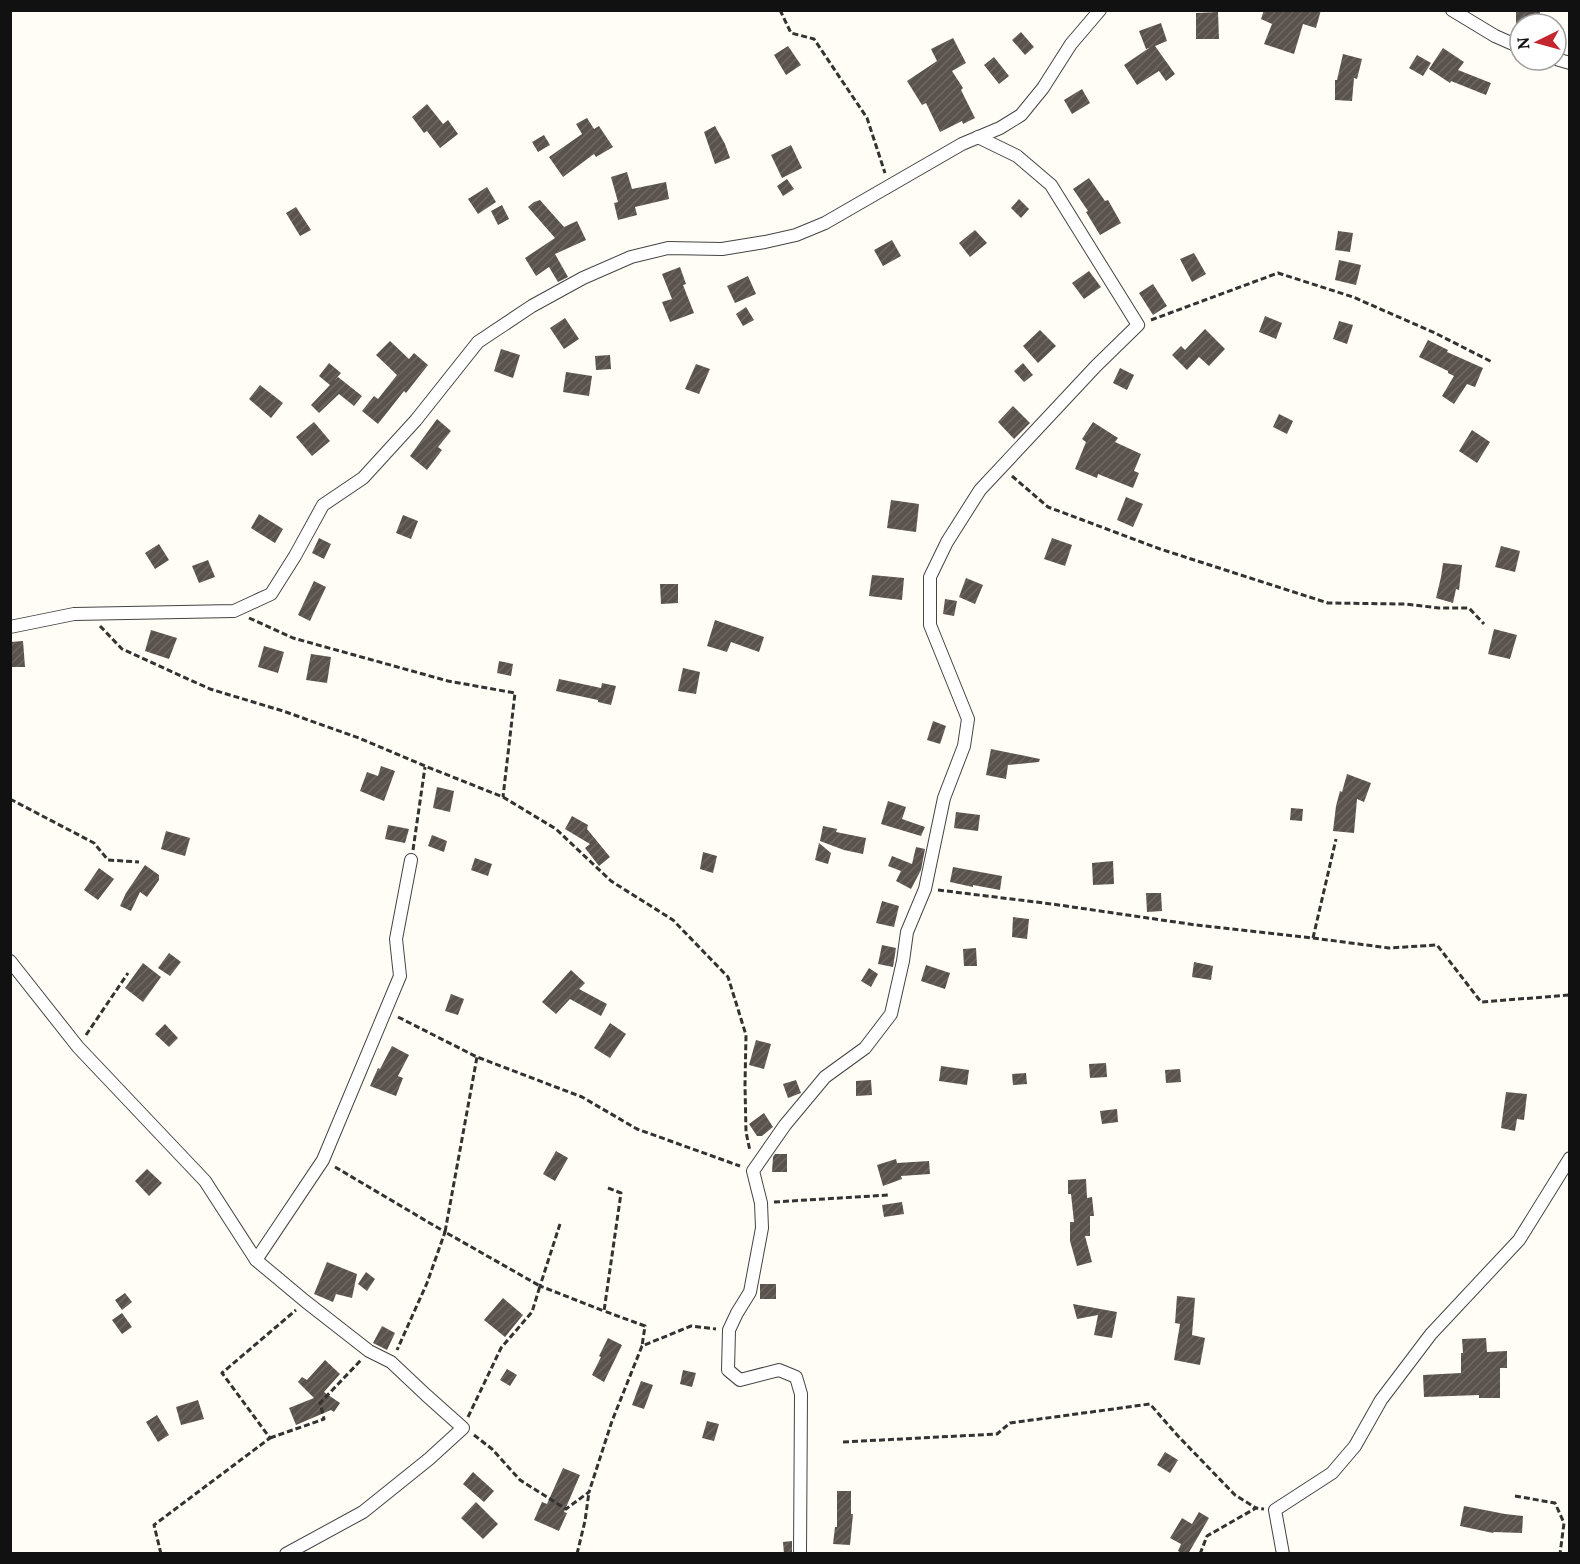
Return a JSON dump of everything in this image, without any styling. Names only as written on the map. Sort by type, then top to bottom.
[{"type":"street","points":[[10,627],[74,614],[234,611],[271,594],[323,505],[363,478],[416,420],[478,342],[532,306],[583,278],[631,257],[668,248],[722,249],[796,235],[825,223],[962,144],[1000,128],[1021,116],[1043,88],[1071,44],[1100,10]]},
{"type":"street","points":[[1452,10],[1508,42]]},
{"type":"street","points":[[800,1554],[801,1394],[796,1377],[779,1370],[740,1380],[728,1370],[729,1330],[736,1313],[750,1292],[762,1228],[761,1203],[753,1171],[825,1077],[865,1048],[891,1014],[907,932],[925,889],[944,798],[964,746],[968,719],[930,625],[930,577],[947,542],[980,490],[1096,366],[1138,325],[1051,185],[1017,156],[978,137]]},
{"type":"street","points":[[256,1260],[323,1160],[400,976],[396,939],[411,860]]},
{"type":"street","points":[[10,961],[78,1047],[205,1181],[256,1260],[369,1352],[391,1362],[463,1428],[429,1459],[363,1512],[286,1554]]},
{"type":"street","points":[[1283,1554],[1275,1510],[1332,1473],[1355,1446],[1382,1400],[1431,1334],[1520,1240],[1569,1158]]},
{"type":"path","points":[[780,10],[791,33],[814,39],[867,118],[889,186]]},
{"type":"path","points":[[1138,325],[1278,273],[1353,297],[1435,333],[1492,362]]},
{"type":"path","points":[[1002,466],[1048,507],[1160,549],[1328,603],[1469,608],[1484,624]]},
{"type":"path","points":[[234,611],[293,638],[448,681],[515,693],[503,796]]},
{"type":"path","points":[[94,613],[102,628],[122,648],[210,688],[359,738],[503,796],[556,829],[611,881],[673,920],[728,977],[746,1035],[746,1132],[753,1171]]},
{"type":"path","points":[[411,860],[425,766]]},
{"type":"path","points":[[10,799],[94,843],[108,860],[139,862]]},
{"type":"path","points":[[1313,938],[1336,839]]},
{"type":"path","points":[[925,889],[1389,948],[1437,945],[1481,1002],[1569,995]]},
{"type":"path","points":[[78,1047],[128,973]]},
{"type":"path","points":[[385,1011],[477,1057],[582,1097],[638,1129],[753,1171]]},
{"type":"path","points":[[391,1362],[427,1283],[445,1232],[477,1057]]},
{"type":"path","points":[[323,1160],[540,1286],[645,1326],[642,1346],[612,1420],[589,1492],[577,1554]]},
{"type":"path","points":[[604,1311],[621,1193],[608,1188]]},
{"type":"path","points":[[761,1203],[889,1195]]},
{"type":"path","points":[[560,1224],[532,1312],[501,1348],[463,1428],[492,1449],[520,1480],[566,1509],[589,1492]]},
{"type":"path","points":[[270,1438],[222,1373],[305,1301]]},
{"type":"path","points":[[642,1346],[691,1326],[729,1330]]},
{"type":"path","points":[[161,1554],[154,1525],[270,1438],[324,1419],[320,1402],[369,1352]]},
{"type":"path","points":[[843,1442],[997,1434],[1010,1423],[1150,1404],[1235,1495],[1256,1508],[1275,1510]]},
{"type":"path","points":[[1515,1496],[1555,1503],[1564,1523],[1560,1554]]},
{"type":"path","points":[[1200,1554],[1207,1536],[1256,1508]]},
{"type":"building","points":[[1264,10],[1321,10],[1316,28],[1303,24],[1294,54],[1264,44],[1272,24],[1261,19]]},
{"type":"building","points":[[1516,10],[1540,10],[1540,12],[1516,12]]},
{"type":"building","points":[[1218,12],[1219,39],[1196,39],[1196,13]]},
{"type":"building","points":[[1161,23],[1167,41],[1155,46],[1175,74],[1166,81],[1159,71],[1137,85],[1124,65],[1149,48],[1146,49],[1139,31]]},
{"type":"building","points":[[1021,32],[1034,47],[1025,55],[1012,40]]},
{"type":"building","points":[[953,38],[966,63],[952,71],[963,88],[961,90],[975,118],[963,124],[962,121],[940,132],[926,103],[922,105],[907,81],[937,61],[931,49]]},
{"type":"building","points":[[788,46],[801,65],[786,75],[774,55]]},
{"type":"building","points":[[1443,48],[1464,62],[1458,70],[1491,83],[1486,95],[1451,81],[1450,83],[1429,69]]},
{"type":"building","points":[[1343,54],[1362,59],[1357,79],[1354,78],[1352,101],[1335,100],[1335,80],[1337,80]]},
{"type":"building","points":[[1417,55],[1431,63],[1423,76],[1409,68]]},
{"type":"building","points":[[994,57],[1009,76],[999,84],[984,65]]},
{"type":"building","points":[[1082,89],[1090,103],[1072,114],[1064,100]]},
{"type":"building","points":[[427,104],[443,124],[448,120],[458,134],[440,148],[427,131],[424,133],[412,117]]},
{"type":"building","points":[[587,118],[594,129],[599,126],[613,147],[596,157],[594,154],[563,177],[549,157],[582,134],[576,124]]},
{"type":"building","points":[[715,126],[730,158],[715,164],[704,132]]},
{"type":"building","points":[[544,135],[550,145],[538,152],[532,142]]},
{"type":"building","points":[[791,145],[802,168],[782,178],[771,155]]},
{"type":"building","points":[[627,172],[632,189],[666,182],[669,199],[635,207],[637,215],[618,220],[614,203],[618,202],[611,177]]},
{"type":"building","points":[[1089,178],[1105,201],[1108,200],[1121,223],[1100,235],[1073,189]]},
{"type":"building","points":[[787,179],[794,189],[783,196],[777,186]]},
{"type":"building","points":[[487,187],[496,202],[478,214],[468,199]]},
{"type":"building","points":[[1019,199],[1029,209],[1021,218],[1011,208]]},
{"type":"building","points":[[540,200],[564,227],[577,221],[586,240],[555,254],[568,277],[558,282],[549,267],[536,276],[525,258],[555,238],[528,207]]},
{"type":"building","points":[[502,205],[509,219],[498,225],[491,211]]},
{"type":"building","points":[[296,207],[311,230],[300,236],[286,213]]},
{"type":"building","points":[[975,230],[987,243],[970,257],[959,243]]},
{"type":"building","points":[[1338,231],[1353,233],[1350,252],[1335,250]]},
{"type":"building","points":[[892,240],[901,256],[883,266],[874,250]]},
{"type":"building","points":[[1194,253],[1206,274],[1192,282],[1180,259]]},
{"type":"building","points":[[1339,260],[1361,265],[1356,285],[1335,280]]},
{"type":"building","points":[[680,267],[686,284],[683,285],[694,313],[670,322],[662,302],[672,299],[662,274]]},
{"type":"building","points":[[1089,271],[1101,287],[1084,299],[1072,283]]},
{"type":"building","points":[[748,276],[756,294],[735,303],[727,286]]},
{"type":"building","points":[[1153,284],[1167,306],[1153,315],[1139,293]]},
{"type":"building","points":[[746,307],[754,320],[743,326],[736,314]]},
{"type":"building","points":[[1265,316],[1282,323],[1276,339],[1259,332]]},
{"type":"building","points":[[565,318],[579,339],[564,349],[550,328]]},
{"type":"building","points":[[1339,321],[1353,325],[1347,344],[1333,339]]},
{"type":"building","points":[[1205,329],[1225,349],[1209,366],[1199,357],[1187,370],[1172,355],[1181,346],[1185,350]]},
{"type":"building","points":[[1040,330],[1056,346],[1038,363],[1023,346]]},
{"type":"building","points":[[1428,340],[1448,350],[1447,352],[1483,368],[1475,387],[1467,384],[1454,404],[1442,396],[1454,376],[1419,357]]},
{"type":"building","points":[[390,341],[409,359],[414,353],[428,365],[378,424],[362,411],[374,396],[378,399],[397,375],[376,355]]},
{"type":"building","points":[[501,349],[520,355],[513,378],[494,371]]},
{"type":"building","points":[[610,355],[611,369],[596,370],[595,356]]},
{"type":"building","points":[[329,363],[341,373],[334,381],[338,377],[362,396],[354,406],[339,394],[319,413],[311,405],[330,385],[319,376]]},
{"type":"building","points":[[1023,363],[1033,375],[1024,382],[1014,371]]},
{"type":"building","points":[[696,364],[710,369],[699,394],[685,389]]},
{"type":"building","points":[[1120,368],[1134,375],[1127,390],[1113,383]]},
{"type":"building","points":[[566,372],[592,376],[589,396],[563,392]]},
{"type":"building","points":[[260,385],[283,403],[271,418],[249,399]]},
{"type":"building","points":[[1013,406],[1030,423],[1014,439],[998,422]]},
{"type":"building","points":[[1279,414],[1293,421],[1287,434],[1273,427]]},
{"type":"building","points":[[437,419],[451,431],[438,447],[442,450],[427,470],[410,456]]},
{"type":"building","points":[[314,422],[330,441],[312,456],[296,437]]},
{"type":"building","points":[[1093,422],[1118,438],[1115,442],[1141,454],[1134,471],[1139,473],[1133,488],[1098,474],[1097,478],[1075,469],[1086,442],[1082,439]]},
{"type":"building","points":[[1472,430],[1490,442],[1477,463],[1459,451]]},
{"type":"building","points":[[1126,497],[1143,504],[1133,527],[1117,520]]},
{"type":"building","points":[[891,500],[919,504],[916,532],[887,528]]},
{"type":"building","points":[[259,514],[283,529],[275,543],[251,528]]},
{"type":"building","points":[[403,515],[418,521],[411,539],[396,533]]},
{"type":"building","points":[[319,538],[331,544],[324,559],[312,553]]},
{"type":"building","points":[[1052,538],[1072,545],[1065,566],[1044,559]]},
{"type":"building","points":[[159,544],[169,560],[155,569],[145,553]]},
{"type":"building","points":[[1501,546],[1520,551],[1515,572],[1495,567]]},
{"type":"building","points":[[208,560],[215,577],[199,583],[192,566]]},
{"type":"building","points":[[1443,563],[1462,565],[1459,590],[1456,589],[1453,603],[1436,598]]},
{"type":"building","points":[[872,575],[904,578],[902,600],[869,596]]},
{"type":"building","points":[[966,578],[983,585],[975,604],[959,597]]},
{"type":"building","points":[[314,581],[326,587],[310,621],[298,615]]},
{"type":"building","points":[[660,584],[678,584],[678,603],[661,604]]},
{"type":"building","points":[[945,599],[957,601],[954,616],[943,614]]},
{"type":"building","points":[[715,620],[764,637],[759,652],[731,642],[727,652],[707,646]]},
{"type":"building","points":[[1494,629],[1517,635],[1510,659],[1488,654]]},
{"type":"building","points":[[151,630],[177,638],[169,659],[145,651]]},
{"type":"building","points":[[23,641],[25,667],[10,667],[10,642]]},
{"type":"building","points":[[264,646],[284,652],[278,673],[258,667]]},
{"type":"building","points":[[311,654],[331,657],[327,683],[306,680]]},
{"type":"building","points":[[499,661],[513,664],[511,676],[497,673]]},
{"type":"building","points":[[683,668],[700,672],[696,694],[678,691]]},
{"type":"building","points":[[559,679],[601,688],[602,683],[616,686],[611,705],[556,691]]},
{"type":"building","points":[[933,721],[946,726],[940,744],[927,740]]},
{"type":"building","points":[[991,749],[1040,759],[1039,762],[1008,765],[1006,779],[986,775]]},
{"type":"building","points":[[381,766],[395,771],[384,801],[360,791],[367,772],[378,776]]},
{"type":"building","points":[[1347,774],[1371,783],[1364,802],[1357,799],[1354,833],[1333,831],[1336,806]]},
{"type":"building","points":[[437,787],[454,791],[450,812],[433,808]]},
{"type":"building","points":[[888,801],[906,807],[902,819],[925,827],[921,836],[881,824]]},
{"type":"building","points":[[1291,808],[1303,809],[1302,821],[1290,820]]},
{"type":"building","points":[[956,812],[980,815],[978,831],[954,828]]},
{"type":"building","points":[[572,816],[588,825],[587,829],[610,857],[599,866],[585,848],[590,844],[565,829]]},
{"type":"building","points":[[388,825],[409,829],[405,843],[385,839]]},
{"type":"building","points":[[823,826],[837,829],[836,832],[866,838],[863,854],[820,841]]},
{"type":"building","points":[[166,831],[190,838],[185,856],[161,849]]},
{"type":"building","points":[[432,835],[447,841],[444,852],[428,846]]},
{"type":"building","points":[[819,843],[831,853],[828,864],[815,860]]},
{"type":"building","points":[[916,847],[925,849],[921,870],[911,889],[896,881],[901,871],[888,866],[892,856],[912,864]]},
{"type":"building","points":[[703,852],[717,856],[713,873],[700,869]]},
{"type":"building","points":[[475,858],[492,864],[488,876],[471,870]]},
{"type":"building","points":[[1113,861],[1114,884],[1093,885],[1092,863]]},
{"type":"building","points":[[145,865],[159,875],[159,880],[147,897],[140,892],[131,911],[120,906]]},
{"type":"building","points":[[953,867],[1002,876],[1000,890],[950,882]]},
{"type":"building","points":[[99,868],[114,879],[98,900],[84,890]]},
{"type":"building","points":[[1146,893],[1161,893],[1162,911],[1147,912]]},
{"type":"building","points":[[882,901],[899,906],[894,927],[876,923]]},
{"type":"building","points":[[1013,917],[1029,919],[1027,939],[1012,937]]},
{"type":"building","points":[[882,945],[896,948],[893,967],[878,964]]},
{"type":"building","points":[[976,948],[977,966],[964,966],[963,949]]},
{"type":"building","points":[[169,953],[181,962],[170,976],[158,968]]},
{"type":"building","points":[[1194,962],[1213,966],[1211,980],[1192,977]]},
{"type":"building","points":[[143,963],[161,977],[143,1002],[125,988]]},
{"type":"building","points":[[926,965],[950,973],[945,989],[921,981]]},
{"type":"building","points":[[869,968],[878,974],[871,987],[861,981]]},
{"type":"building","points":[[571,970],[585,983],[579,989],[607,1004],[601,1016],[570,999],[556,1014],[542,1002]]},
{"type":"building","points":[[451,994],[464,999],[458,1015],[445,1011]]},
{"type":"building","points":[[610,1023],[626,1034],[610,1058],[594,1048]]},
{"type":"building","points":[[165,1024],[178,1038],[169,1047],[155,1034]]},
{"type":"building","points":[[756,1040],[771,1044],[764,1069],[749,1065]]},
{"type":"building","points":[[392,1046],[409,1055],[398,1076],[403,1078],[396,1096],[370,1086]]},
{"type":"building","points":[[1106,1063],[1107,1077],[1090,1078],[1089,1064]]},
{"type":"building","points":[[941,1066],[969,1070],[967,1085],[939,1081]]},
{"type":"building","points":[[1180,1069],[1181,1082],[1166,1083],[1165,1070]]},
{"type":"building","points":[[1026,1073],[1027,1084],[1013,1085],[1012,1074]]},
{"type":"building","points":[[796,1080],[801,1093],[788,1098],[783,1084]]},
{"type":"building","points":[[871,1080],[872,1095],[856,1096],[856,1081]]},
{"type":"building","points":[[1506,1092],[1527,1094],[1524,1120],[1517,1119],[1515,1131],[1501,1128]]},
{"type":"building","points":[[1117,1109],[1118,1122],[1102,1124],[1100,1111]]},
{"type":"building","points":[[764,1113],[773,1127],[762,1136],[757,1136],[749,1124]]},
{"type":"building","points":[[556,1151],[568,1158],[555,1181],[543,1174]]},
{"type":"building","points":[[775,1154],[787,1154],[787,1172],[772,1172]]},
{"type":"building","points":[[896,1159],[897,1163],[929,1161],[930,1174],[901,1176],[902,1179],[883,1186],[877,1165]]},
{"type":"building","points":[[147,1169],[162,1183],[149,1196],[135,1181]]},
{"type":"building","points":[[1086,1179],[1087,1198],[1092,1197],[1094,1216],[1090,1216],[1090,1236],[1085,1236],[1092,1262],[1077,1266],[1070,1241],[1070,1222],[1074,1222],[1071,1194],[1068,1194],[1068,1180]]},
{"type":"building","points":[[902,1202],[904,1214],[884,1217],[882,1205]]},
{"type":"building","points":[[327,1262],[357,1274],[352,1298],[336,1294],[333,1302],[314,1294]]},
{"type":"building","points":[[366,1272],[375,1279],[367,1291],[358,1284]]},
{"type":"building","points":[[760,1284],[776,1284],[776,1299],[760,1299]]},
{"type":"building","points":[[125,1293],[132,1302],[122,1310],[115,1300]]},
{"type":"building","points":[[1177,1296],[1195,1298],[1192,1335],[1205,1338],[1200,1365],[1174,1360],[1180,1324],[1175,1323]]},
{"type":"building","points":[[503,1298],[523,1315],[505,1337],[484,1320]]},
{"type":"building","points":[[1073,1304],[1117,1312],[1112,1338],[1094,1335],[1098,1315],[1077,1319]]},
{"type":"building","points":[[122,1313],[132,1327],[122,1334],[112,1320]]},
{"type":"building","points":[[382,1326],[395,1333],[387,1350],[373,1343]]},
{"type":"building","points":[[608,1338],[622,1345],[604,1382],[592,1375]]},
{"type":"building","points":[[1486,1338],[1487,1352],[1507,1351],[1507,1368],[1500,1368],[1500,1398],[1479,1398],[1479,1395],[1424,1397],[1423,1375],[1461,1373],[1462,1339]]},
{"type":"building","points":[[325,1360],[340,1374],[324,1392],[340,1403],[334,1412],[331,1410],[296,1425],[289,1408],[314,1398],[298,1382],[302,1377],[307,1380]]},
{"type":"building","points":[[507,1369],[517,1375],[510,1386],[500,1380]]},
{"type":"building","points":[[683,1370],[696,1373],[692,1387],[680,1384]]},
{"type":"building","points":[[641,1381],[653,1385],[644,1409],[632,1405]]},
{"type":"building","points":[[198,1400],[204,1419],[181,1425],[176,1407]]},
{"type":"building","points":[[157,1415],[169,1435],[158,1442],[146,1422]]},
{"type":"building","points":[[707,1421],[719,1424],[714,1441],[702,1438]]},
{"type":"building","points":[[1165,1452],[1178,1460],[1170,1473],[1157,1465]]},
{"type":"building","points":[[563,1468],[580,1475],[564,1512],[567,1513],[559,1531],[534,1520],[542,1502],[547,1504]]},
{"type":"building","points":[[473,1472],[494,1491],[484,1502],[463,1484]]},
{"type":"building","points":[[837,1491],[851,1491],[851,1514],[853,1514],[850,1545],[833,1544],[835,1527],[837,1527]]},
{"type":"building","points":[[476,1502],[498,1524],[483,1539],[461,1518]]},
{"type":"building","points":[[1464,1506],[1523,1516],[1522,1533],[1493,1533],[1460,1526]]},
{"type":"building","points":[[1199,1512],[1209,1518],[1188,1554],[1183,1554],[1178,1551],[1181,1544],[1170,1538],[1182,1518],[1192,1524]]},
{"type":"building","points":[[792,1541],[792,1554],[784,1554],[783,1542]]}]
